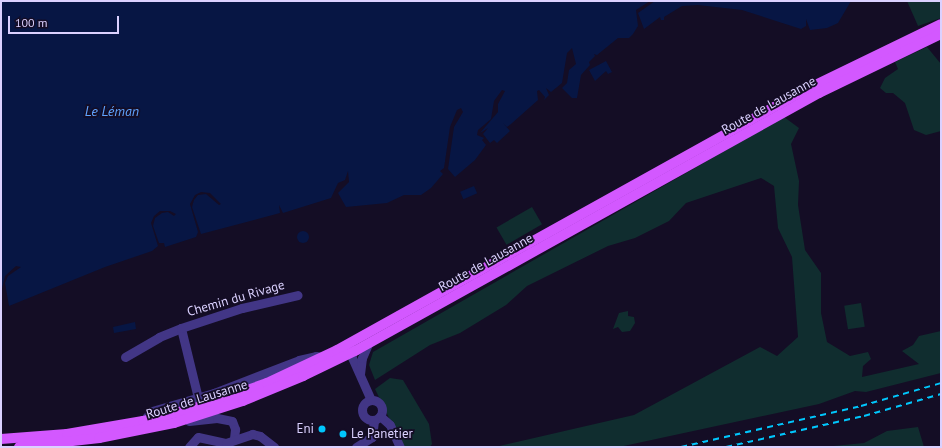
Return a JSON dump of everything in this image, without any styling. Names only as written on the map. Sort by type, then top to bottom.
[{"type":"main road","name":"Route de Lausanne","points":[[19,447],[99,438],[174,423],[269,391],[348,349],[796,94],[941,24]]},
{"type":"main road","name":"Route de Lausanne","points":[[1,439],[67,434],[143,421],[234,396],[323,357],[368,344],[819,93],[941,34]]},
{"type":"street","name":"Chemin du Rivage","points":[[125,357],[159,337],[181,328],[242,308],[298,295]]},
{"type":"street","name":"Chemin du Rivage","points":[[181,328],[198,398]]},
{"type":"street","points":[[360,374],[362,358],[368,344]]},
{"type":"street","points":[[348,349],[371,400]]},
{"type":"street","name":"Route de Lausanne","points":[[143,421],[152,411],[198,398],[299,360],[316,356],[323,357]]},
{"type":"street","points":[[356,447],[372,437],[377,418],[382,410],[380,403],[371,400],[364,403],[361,411],[367,419],[377,418],[390,425],[400,447]]},
{"type":"street","points":[[174,423],[217,418],[232,421],[235,429],[234,439]]},
{"type":"street","points":[[189,447],[193,439],[201,436],[226,443],[234,439],[256,435],[274,447]]},
{"type":"green space","points":[[907,1],[941,1],[941,18],[918,26]]},
{"type":"green space","points":[[927,47],[941,64],[941,131],[926,135],[914,130],[905,103],[893,93],[886,93],[880,88],[885,78],[898,69],[895,62]]},
{"type":"green space","points":[[784,117],[799,128],[791,144],[799,181],[798,205],[805,250],[821,273],[821,313],[827,342],[850,356],[868,352],[871,359],[863,366],[862,377],[919,364],[902,351],[913,345],[919,336],[941,331],[941,373],[866,392],[855,391],[819,404],[619,447],[495,447],[634,415],[760,347],[777,356],[798,337],[792,257],[778,228],[774,186],[761,178],[686,203],[669,221],[635,238],[608,246],[527,286],[506,305],[460,333],[430,345],[375,380],[369,365],[373,352]]},
{"type":"green space","points":[[532,207],[542,224],[506,245],[496,228]]},
{"type":"green space","points":[[861,303],[865,327],[848,329],[844,306]]},
{"type":"green space","points":[[628,311],[628,316],[634,317],[635,323],[630,331],[622,332],[618,327],[613,329],[619,313]]},
{"type":"green space","points":[[390,378],[403,380],[429,424],[432,444],[430,447],[403,447],[375,389]]},
{"type":"green space","points":[[918,427],[924,447],[823,447],[864,443],[887,431]]},
{"type":"water","name":"Le Léman","points":[[1,1],[650,1],[636,10],[638,26],[629,38],[618,38],[597,55],[594,54],[595,56],[589,62],[590,65],[581,75],[577,98],[572,98],[562,88],[567,83],[569,70],[576,64],[572,48],[567,53],[562,83],[551,92],[546,88],[549,95],[544,100],[545,97],[539,90],[537,91],[538,100],[507,127],[503,123],[510,131],[497,143],[494,140],[490,143],[483,134],[488,128],[480,133],[498,112],[498,104],[505,91],[502,90],[494,101],[491,119],[478,130],[477,135],[484,138],[482,140],[486,145],[475,160],[455,177],[448,169],[454,127],[463,112],[461,108],[457,110],[450,127],[444,168],[440,171],[443,174],[431,188],[421,195],[404,195],[387,203],[346,207],[338,193],[349,182],[348,171],[345,180],[338,183],[331,198],[283,213],[279,205],[280,213],[201,234],[192,207],[194,200],[198,195],[206,194],[219,205],[221,204],[210,193],[201,192],[195,195],[190,204],[198,232],[196,237],[165,247],[164,243],[159,243],[153,226],[155,218],[162,213],[168,212],[174,216],[176,214],[170,211],[160,211],[154,216],[151,223],[158,246],[152,251],[105,267],[9,306],[5,283],[8,276],[21,267],[16,266],[5,276],[1,293]]},
{"type":"water","points":[[655,1],[851,1],[838,23],[827,28],[810,30],[806,19],[806,26],[801,29],[742,10],[698,5],[682,6],[664,17],[664,20],[661,20],[660,17],[644,29],[638,13]]},
{"type":"water","points":[[606,61],[612,72],[608,74],[606,71],[595,81],[589,70]]},
{"type":"water","points":[[474,186],[477,193],[463,199],[460,192]]},
{"type":"water","points":[[303,231],[307,233],[309,237],[307,241],[303,243],[299,241],[297,237],[299,233]]},
{"type":"water","points":[[135,322],[136,329],[114,333],[113,327]]},
{"type":"railway","points":[[681,447],[861,406],[941,383]]},
{"type":"railway","points":[[726,447],[864,416],[941,394]]},
{"type":"place","name":"Eni","points":[[322,429]]},
{"type":"place","name":"Le Panetier","points":[[343,434]]}]
